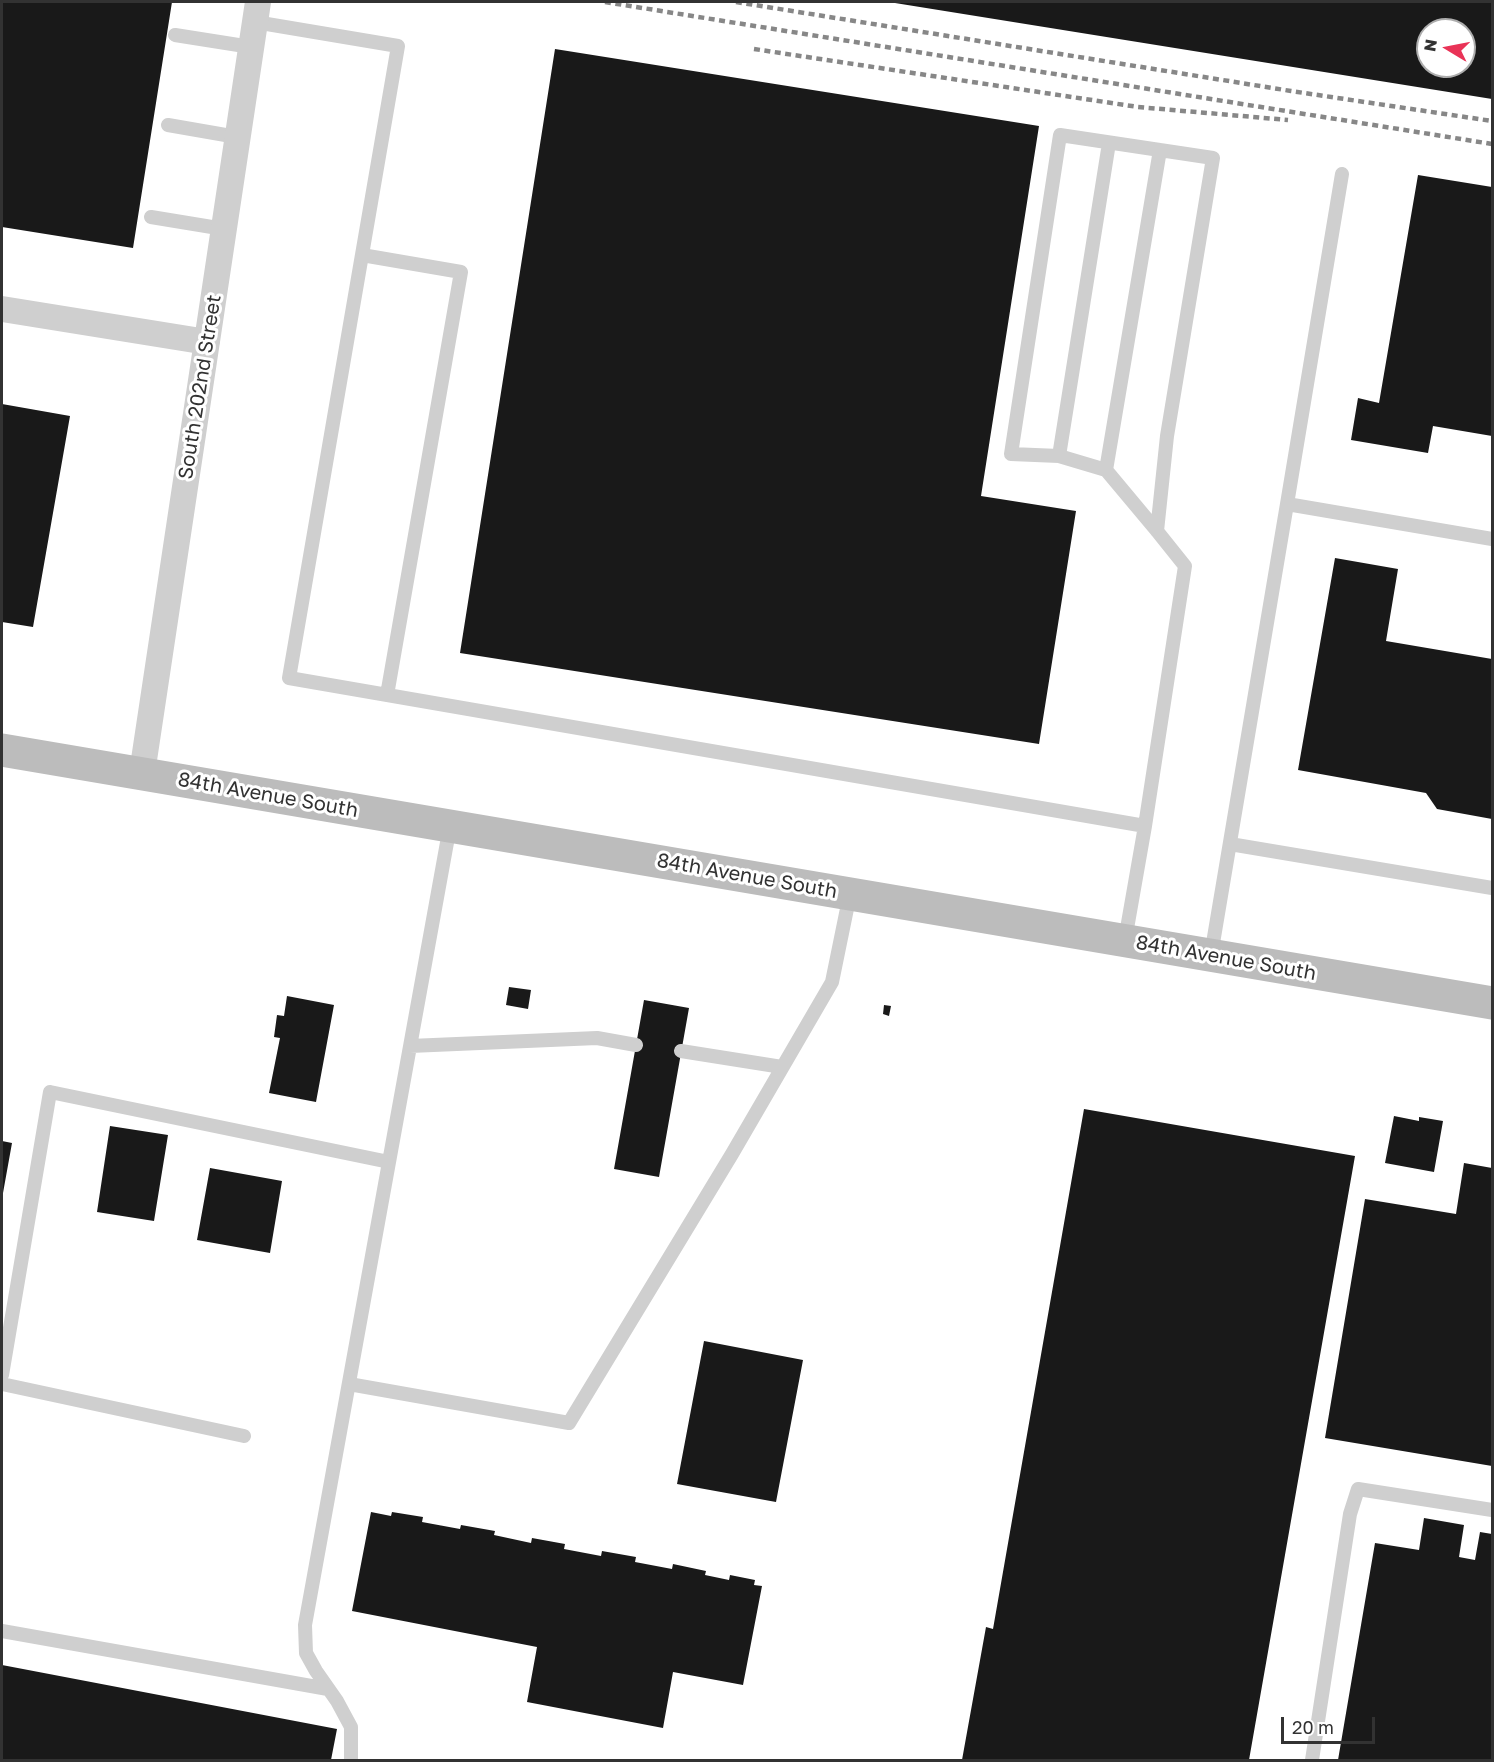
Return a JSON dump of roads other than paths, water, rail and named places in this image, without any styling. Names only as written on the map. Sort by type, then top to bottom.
[{"type":"main road","name":"84th Avenue South","points":[[2,750],[1492,1003]]},
{"type":"street","name":"South 202nd Street","points":[[142,773],[257,12]]},
{"type":"street","points":[[2,309],[207,342]]},
{"type":"lane","points":[[257,12],[398,46],[289,678],[1145,826]]},
{"type":"lane","points":[[175,35],[251,47]]},
{"type":"lane","points":[[168,125],[237,137]]},
{"type":"lane","points":[[1125,940],[1185,566],[1107,470],[1059,456],[1011,454],[1060,135],[1213,158],[1167,436],[1157,531]]},
{"type":"lane","points":[[1059,456],[1109,142]]},
{"type":"lane","points":[[1107,470],[1160,150]]},
{"type":"lane","points":[[1211,955],[1342,174]]},
{"type":"lane","points":[[151,217],[224,229]]},
{"type":"lane","points":[[362,255],[461,272],[387,695]]},
{"type":"lane","points":[[1287,504],[1492,538]]},
{"type":"lane","points":[[351,1761],[351,1727],[306,1653],[305,1625],[450,826]]},
{"type":"lane","points":[[1230,844],[1492,888]]},
{"type":"lane","points":[[349,1384],[569,1423],[832,982],[850,894]]},
{"type":"lane","points":[[410,1046],[597,1038],[636,1044]]},
{"type":"lane","points":[[681,1051],[782,1067]]},
{"type":"lane","points":[[2,1375],[50,1092],[389,1162]]},
{"type":"lane","points":[[2,1384],[244,1436]]},
{"type":"lane","points":[[1312,1761],[1350,1514],[1358,1490],[1492,1510]]},
{"type":"lane","points":[[2,1631],[328,1689]]},
{"type":"railway","points":[[605,2],[1492,144]]},
{"type":"railway","points":[[736,2],[1492,121]]},
{"type":"railway","points":[[754,49],[1138,107],[1288,120]]}]
